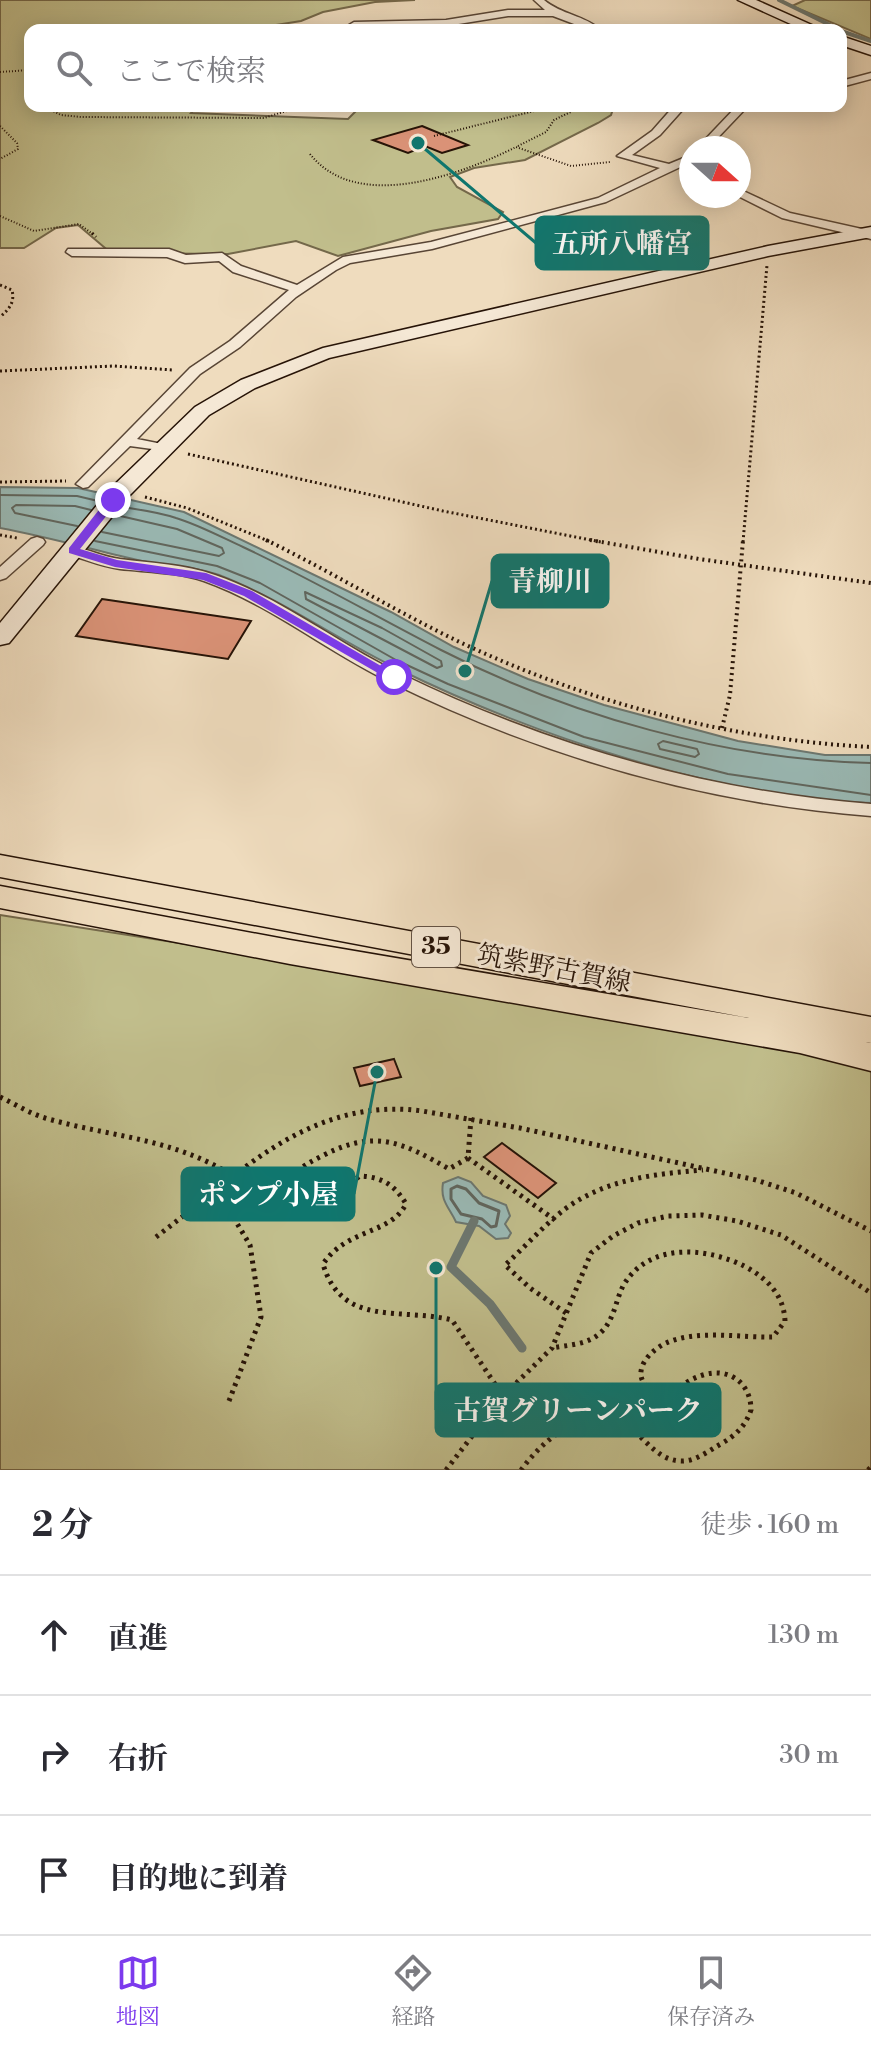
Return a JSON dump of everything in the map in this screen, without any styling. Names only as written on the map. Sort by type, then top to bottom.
[{"type":"main road","name":"筑紫野古賀線","points":[[0,866],[871,1030]]},
{"type":"main road","name":"筑紫野古賀線","points":[[0,897],[306,955],[800,1040],[871,1057]]},
{"type":"street","points":[[539,0],[554,13]]},
{"type":"street","points":[[745,0],[802,24]]},
{"type":"street","points":[[400,24],[446,23],[508,13],[554,13],[587,24]]},
{"type":"street","points":[[847,42],[871,51]]},
{"type":"street","points":[[847,82],[871,76]]},
{"type":"street","points":[[623,156],[650,138],[663,126],[671,112]]},
{"type":"street","points":[[714,136],[737,112]]},
{"type":"street","points":[[623,156],[672,168]]},
{"type":"street","points":[[83,484],[195,371],[235,344],[299,289],[347,260],[432,245],[591,204],[679,164]]},
{"type":"street","points":[[751,198],[786,216],[868,233]]},
{"type":"street","points":[[0,638],[116,496],[162,448],[202,411],[248,384],[323,354],[768,251],[868,233]]},
{"type":"street","points":[[72,252],[169,253],[185,259],[222,257],[237,269],[299,289]]},
{"type":"street","points":[[127,441],[162,448]]},
{"type":"street","points":[[0,575],[37,542]]},
{"type":"street","points":[[76,547],[115,563],[206,577],[234,588],[394,677],[510,727],[624,765],[695,785],[774,801],[871,810]]},
{"type":"path","points":[[0,72],[24,70]]},
{"type":"path","points":[[55,112],[81,117],[214,120],[264,118],[283,112]]},
{"type":"path","points":[[434,136],[530,112]]},
{"type":"path","points":[[310,154],[318,165],[359,183],[403,186],[482,165],[533,140],[546,132],[554,120],[571,112]]},
{"type":"path","points":[[0,126],[17,143],[18,149],[0,159]]},
{"type":"path","points":[[516,147],[571,166],[607,164],[623,156]]},
{"type":"path","points":[[0,216],[21,229],[33,231],[43,231],[69,221],[84,224],[111,254]]},
{"type":"path","points":[[722,728],[730,695],[768,251]]},
{"type":"path","points":[[0,285],[12,290],[14,303],[0,317]]},
{"type":"path","points":[[0,371],[114,366],[195,371]]},
{"type":"path","points":[[162,448],[481,520],[740,568],[871,583]]},
{"type":"path","points":[[0,482],[83,484]]},
{"type":"path","points":[[116,496],[189,508],[267,542],[468,646],[633,706],[801,743],[871,747]]},
{"type":"path","points":[[0,1097],[43,1117],[155,1142],[218,1164],[233,1176]]},
{"type":"path","points":[[156,1237],[233,1176],[304,1128],[330,1117],[370,1109],[405,1108],[471,1118],[707,1170],[796,1194],[851,1226],[871,1231]]},
{"type":"path","points":[[468,1158],[471,1118]]},
{"type":"path","points":[[468,1158],[449,1169],[404,1142],[366,1138],[340,1146],[295,1171],[290,1179],[295,1190],[318,1201],[328,1198],[360,1176],[390,1181],[398,1188],[406,1204],[399,1217],[348,1236],[330,1250],[323,1264],[330,1290],[339,1299],[378,1312],[438,1315],[452,1320],[503,1396]]},
{"type":"path","points":[[468,1158],[555,1220]]},
{"type":"path","points":[[566,1313],[530,1288],[505,1265],[574,1203],[602,1188],[644,1175],[707,1170]]},
{"type":"path","points":[[217,1190],[250,1245],[261,1317],[229,1401]]},
{"type":"path","points":[[446,1470],[503,1396],[552,1348],[591,1253],[613,1236],[638,1223],[668,1216],[702,1215],[737,1221],[781,1235],[871,1293]]},
{"type":"path","points":[[521,1470],[533,1451],[547,1439],[588,1420],[605,1419],[624,1425],[661,1456],[680,1461],[696,1457],[738,1434],[748,1423],[753,1409],[752,1398],[735,1379],[715,1372],[663,1395],[646,1390],[642,1385],[641,1377],[647,1358],[664,1344],[689,1337],[773,1337],[781,1331],[785,1321],[783,1306],[771,1285],[742,1262],[708,1251],[674,1251],[651,1260],[622,1283],[600,1333],[587,1340],[552,1348]]},
{"type":"shaded area","points":[[0,0],[415,0],[375,2],[282,24],[24,24],[24,112],[192,112],[348,119],[355,112],[612,112],[598,123],[525,160],[474,168],[450,177],[457,187],[503,212],[498,219],[431,231],[338,256],[296,241],[228,254],[111,253],[78,225],[56,228],[24,248],[0,248]]},
{"type":"shaded area","points":[[805,0],[871,0],[871,39],[847,29],[847,24],[835,24],[792,6]]},
{"type":"shaded area","points":[[0,915],[308,963],[841,1058],[871,1067],[871,1470],[0,1470]]},
{"type":"water","points":[[0,487],[78,488],[184,512],[391,612],[454,647],[528,679],[604,705],[738,741],[825,755],[871,755],[871,803],[813,799],[690,776],[566,739],[506,717],[396,668],[219,575],[142,561],[0,528]]},
{"type":"water","points":[[458,1177],[471,1182],[483,1196],[506,1205],[510,1216],[505,1224],[511,1233],[508,1238],[496,1239],[479,1226],[456,1222],[442,1189],[443,1183]]},
{"type":"building","points":[[422,126],[468,145],[442,153],[425,146],[408,153],[373,140]]},
{"type":"building","points":[[102,599],[251,621],[228,659],[76,636]]},
{"type":"building","points":[[394,1059],[401,1077],[360,1086],[354,1068]]},
{"type":"building","points":[[502,1143],[556,1183],[538,1198],[484,1157]]},
{"type":"waterway","points":[[779,0],[828,24]]},
{"type":"waterway","points":[[847,33],[871,41]]},
{"type":"waterway","points":[[474,1221],[451,1267],[490,1304],[522,1348]]},
{"type":"place","name":"五所八幡宮","points":[[418,143]]},
{"type":"place","name":"青柳川","points":[[465,671]]},
{"type":"place","name":"ポンプ小屋","points":[[377,1072]]},
{"type":"place","name":"古賀グリーンパーク","points":[[436,1268]]},
{"type":"route","points":[[113,500],[73,551],[115,563],[206,577],[248,593],[394,677]]}]
